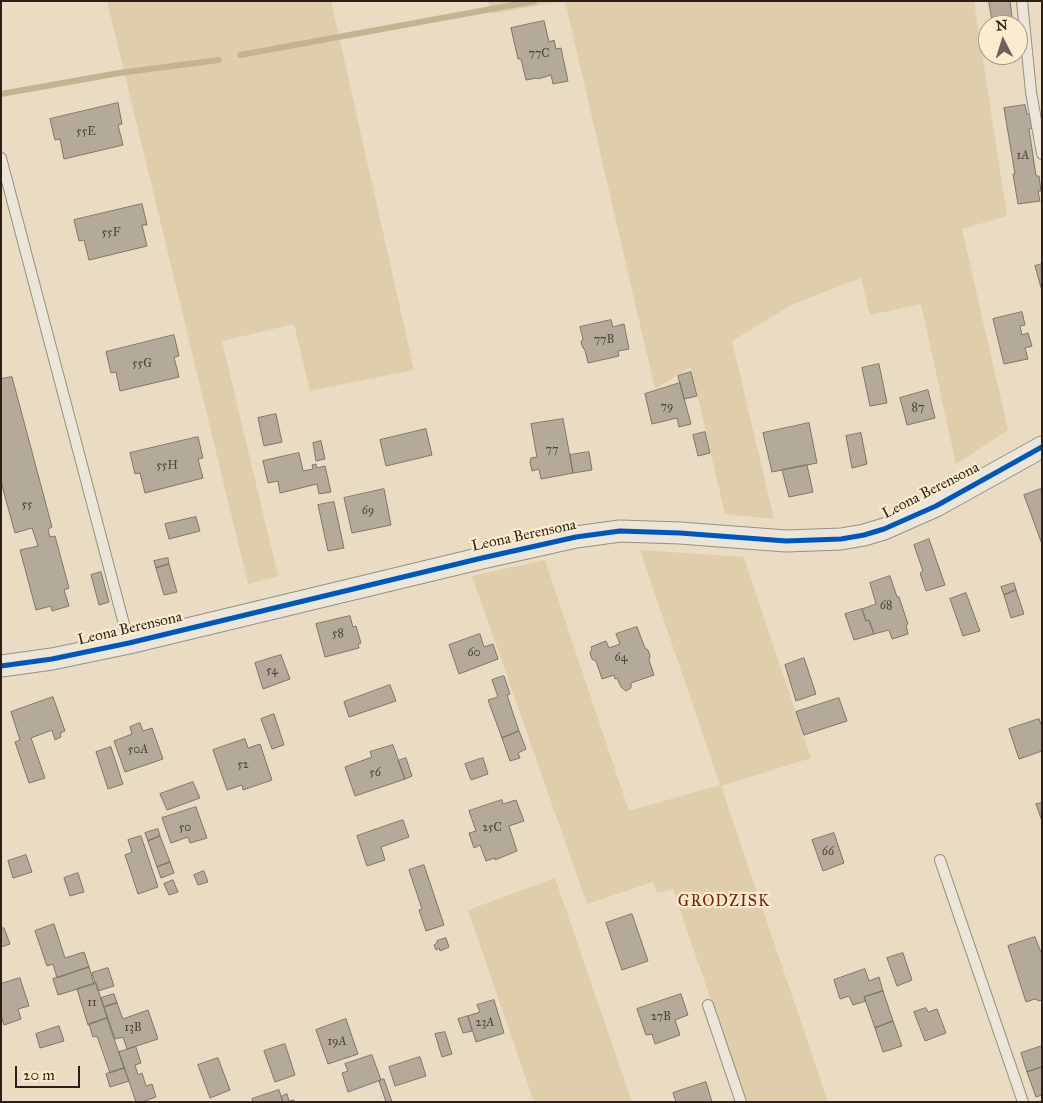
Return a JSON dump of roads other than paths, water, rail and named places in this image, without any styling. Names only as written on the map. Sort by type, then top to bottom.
[{"type":"street","name":"Leona Berensona","points":[[1,666],[52,659],[129,643],[576,537],[620,531],[680,533],[786,541],[841,539],[864,535],[884,529],[936,506],[1042,448]]},
{"type":"lane","points":[[1022,1],[1031,92],[1042,154]]},
{"type":"lane","points":[[1,158],[129,643]]},
{"type":"lane","points":[[940,860],[1023,1102]]},
{"type":"lane","points":[[708,1005],[741,1102]]},
{"type":"waterway","points":[[240,55],[535,1]]},
{"type":"waterway","points":[[1,94],[119,73],[219,60]]},
{"type":"district","name":"GRODZISK","points":[[724,902]]}]
